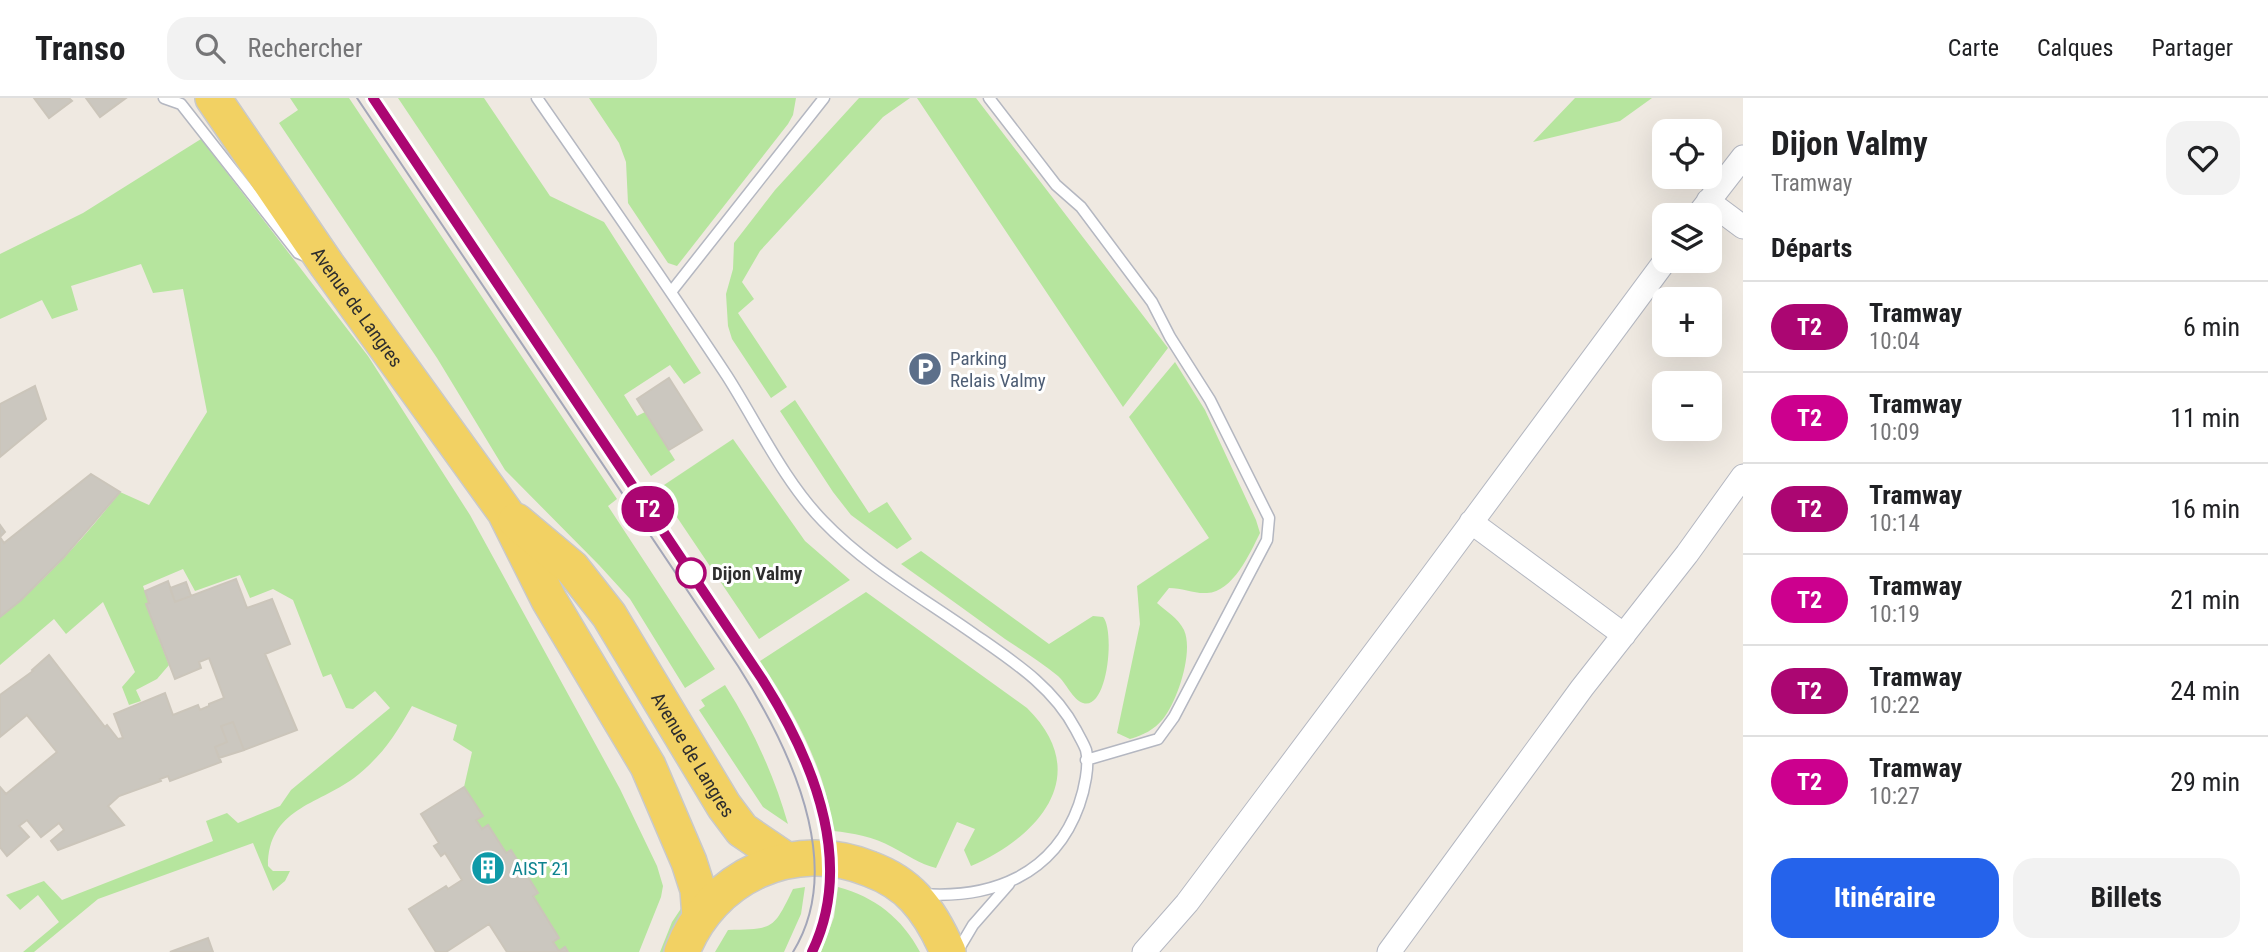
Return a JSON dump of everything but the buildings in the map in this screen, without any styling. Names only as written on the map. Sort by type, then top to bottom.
[{"type":"main road","name":"Avenue de Langres","points":[[213,98],[327,265],[505,512],[549,600],[648,766],[689,862],[698,890],[700,917]]},
{"type":"main road","name":"Avenue de Langres","points":[[505,512],[572,568],[609,615],[724,806],[742,830],[786,860]]},
{"type":"main road","points":[[682,952],[689,934],[707,906],[743,877],[786,860],[820,856],[854,862],[886,875],[906,891],[935,922],[948,952]]},
{"type":"street","points":[[1707,203],[1743,157]]},
{"type":"street","points":[[1722,217],[1743,227]]},
{"type":"street","points":[[1144,952],[1187,903],[1656,273]]},
{"type":"street","points":[[1390,952],[1582,688],[1687,554],[1743,476]]},
{"type":"street","points":[[1471,522],[1624,635]]},
{"type":"lane","points":[[164,98],[181,104],[298,253],[327,265]]},
{"type":"lane","points":[[537,98],[671,292],[790,478],[821,520],[881,570],[1038,680],[1067,712],[1087,752],[1085,787],[1074,820],[1052,853],[1009,884],[973,925],[957,952]]},
{"type":"lane","points":[[671,292],[824,98]]},
{"type":"lane","points":[[989,98],[1056,185],[1081,207],[1153,302],[1170,337],[1210,400],[1269,518],[1267,540],[1169,724],[1158,739],[1086,760]]},
{"type":"lane","points":[[906,891],[957,895],[1009,884]]},
{"type":"green space","points":[[290,98],[349,98],[617,499],[608,506],[715,669],[685,688],[630,599],[505,470],[437,358],[279,123],[298,110]]},
{"type":"green space","points":[[398,98],[484,98],[550,196],[604,222],[701,373],[684,384],[670,365],[624,395],[637,416],[645,412],[675,460],[651,476]]},
{"type":"green space","points":[[589,98],[796,98],[793,115],[788,124],[677,266],[668,263],[628,203],[626,162],[619,143]]},
{"type":"green space","points":[[859,98],[910,98],[883,117],[760,251],[742,282],[754,299],[738,313],[787,387],[771,398],[732,339],[728,326],[726,294],[733,269],[734,243],[775,190]]},
{"type":"green space","points":[[917,98],[976,98],[1168,348],[1123,407]]},
{"type":"green space","points":[[1575,98],[1652,98],[1620,121],[1533,142]]},
{"type":"green space","points":[[201,139],[368,356],[470,515],[620,789],[657,866],[663,886],[639,952],[568,952],[565,947],[559,951],[553,942],[559,938],[533,896],[538,893],[511,850],[505,853],[488,825],[482,829],[476,820],[482,816],[464,787],[472,752],[453,740],[457,725],[412,706],[387,745],[364,770],[285,820],[270,847],[268,866],[273,871],[290,871],[285,881],[273,891],[253,843],[98,899],[34,952],[23,952],[59,922],[38,895],[20,910],[6,895],[44,881],[62,900],[213,841],[206,821],[227,813],[238,823],[280,806],[291,790],[390,708],[375,691],[353,709],[346,708],[331,674],[323,677],[293,600],[273,589],[250,598],[240,575],[195,591],[183,569],[143,586],[149,603],[146,605],[169,665],[157,679],[136,690],[141,701],[129,705],[122,687],[135,672],[103,602],[66,634],[54,619],[0,665],[0,617],[64,558],[120,492],[149,505],[207,412],[183,289],[153,293],[141,264],[71,286],[78,310],[52,319],[42,300],[0,319],[0,254],[83,213]]},
{"type":"green space","points":[[1175,362],[1205,410],[1260,533],[1240,570],[1225,586],[1207,593],[1169,588],[1157,603],[1175,618],[1184,630],[1187,639],[1185,663],[1174,701],[1163,719],[1148,732],[1130,739],[1117,733],[1140,624],[1137,586],[1209,538],[1129,417]]},
{"type":"green space","points":[[795,400],[869,513],[887,502],[912,539],[897,549],[851,515],[780,411]]},
{"type":"green space","points":[[733,439],[805,541],[850,580],[759,639],[658,489]]},
{"type":"green space","points":[[921,551],[1049,644],[1093,616],[1103,617],[1107,625],[1109,652],[1098,695],[1092,702],[1079,701],[1052,671],[901,564]]},
{"type":"green space","points":[[866,592],[1027,708],[1047,733],[1056,756],[1057,779],[1050,800],[1037,820],[1018,838],[971,866],[964,850],[975,829],[957,822],[936,868],[878,841],[833,831],[824,786],[807,742],[760,661]]},
{"type":"green space","points":[[725,685],[762,753],[788,824],[763,807],[699,710],[705,706],[701,700]]},
{"type":"green space","points":[[805,887],[801,914],[784,952],[715,952],[728,930],[755,929],[770,924],[781,913],[793,889]]},
{"type":"green space","points":[[838,887],[864,897],[886,911],[905,929],[920,952],[821,952],[834,917]]},
{"type":"green space","points":[[688,898],[671,952],[660,952],[672,922]]},
{"type":"tram line","points":[[357,98],[738,666],[775,731],[804,804],[813,843],[814,881],[808,917],[793,952]]},
{"type":"tram line","points":[[373,98],[762,679],[797,742],[822,811],[829,846],[830,882],[825,917],[812,952]]},
{"type":"tram line","name":"T2","points":[[373,98],[762,679],[793,733],[813,780],[830,850],[827,914],[812,952]]},
{"type":"place","name":"Parking Relais Valmy","points":[[925,369]]},
{"type":"place","name":"Dijon Valmy","points":[[691,573]]},
{"type":"place","name":"AIST 21","points":[[488,868]]}]
